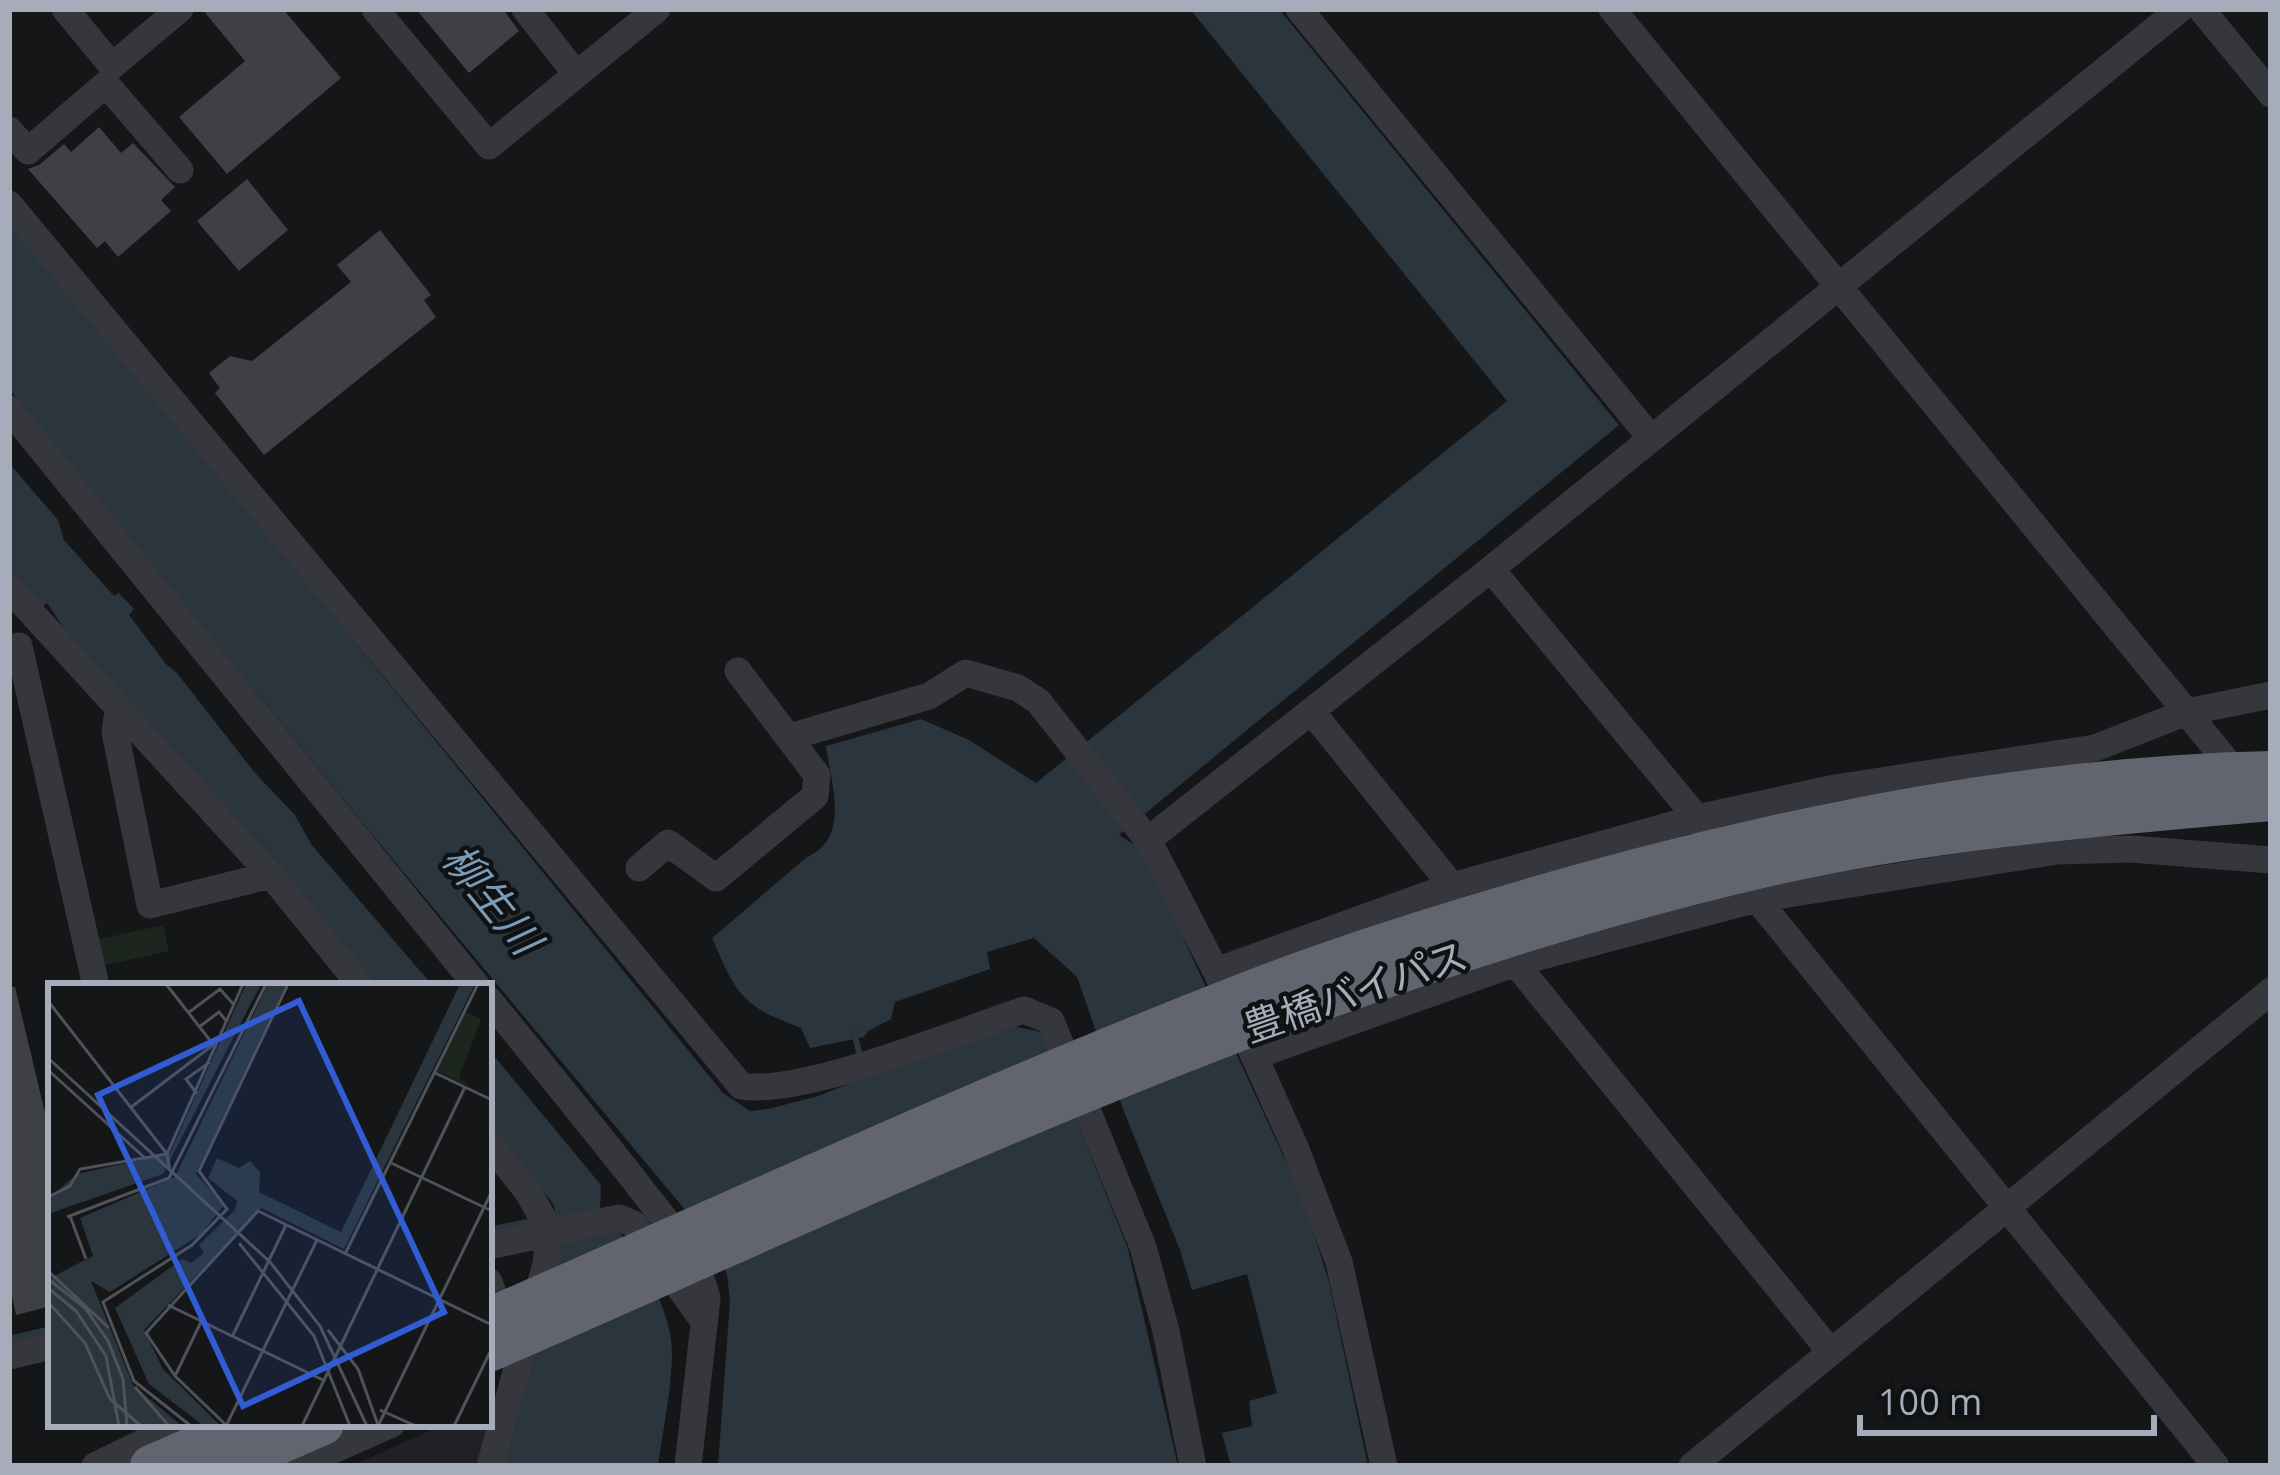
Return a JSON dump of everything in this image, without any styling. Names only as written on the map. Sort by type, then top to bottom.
[{"type":"highway","points":[[2215,773],[2271,759]]},
{"type":"highway","name":"豊橋バイパス","points":[[492,1317],[1256,989],[1490,910],[1726,845],[1869,815],[2015,790],[2271,772]]},
{"type":"highway","name":"豊橋バイパス","points":[[504,1359],[1100,1086],[1276,1016],[1523,931],[1758,868],[1925,836],[2041,820],[2271,800]]},
{"type":"highway","points":[[2041,820],[2271,817]]},
{"type":"highway","points":[[151,1466],[241,1427]]},
{"type":"highway","points":[[227,1466],[315,1427]]},
{"type":"street","points":[[65,9],[180,170]]},
{"type":"street","points":[[9,130],[28,151],[180,9]]},
{"type":"street","points":[[375,9],[489,146],[657,9]]},
{"type":"street","points":[[525,9],[576,74]]},
{"type":"street","points":[[1299,9],[1645,431]]},
{"type":"street","points":[[1612,9],[2271,817]]},
{"type":"street","points":[[1148,840],[1491,569],[1645,431],[1833,279],[2180,9]]},
{"type":"street","points":[[2201,9],[2271,94]]},
{"type":"street","points":[[9,204],[741,1085],[765,1090],[1024,1010],[1051,1021],[1142,1247],[1166,1331],[1193,1466]]},
{"type":"street","points":[[9,409],[475,983]]},
{"type":"street","points":[[1491,569],[2216,1466]]},
{"type":"street","points":[[9,588],[271,875],[360,983]]},
{"type":"street","points":[[52,635],[14,647],[94,983]]},
{"type":"street","points":[[639,868],[668,843],[716,878],[811,801],[818,788],[817,775],[738,671]]},
{"type":"street","points":[[790,737],[929,696],[966,673],[1018,688],[1038,701],[1148,840],[1216,971],[1295,1147],[1339,1262],[1384,1466]]},
{"type":"street","points":[[1216,971],[1452,886],[1696,818],[1835,788],[2096,748],[2187,712],[2271,694]]},
{"type":"street","points":[[118,710],[115,732],[150,904],[271,875]]},
{"type":"street","points":[[1312,712],[1831,1352]]},
{"type":"street","points":[[1254,1056],[1516,963],[1757,899],[2057,851],[2131,849],[2271,860]]},
{"type":"street","points":[[1692,1466],[2271,991]]},
{"type":"street","points":[[492,1004],[690,1256],[707,1298],[688,1466]]},
{"type":"street","points":[[490,1466],[504,1359],[546,1264],[546,1223],[492,1147]]},
{"type":"street","points":[[492,1245],[546,1223],[620,1218],[634,1224],[702,1319]]},
{"type":"street","points":[[492,1297],[504,1359]]},
{"type":"street","points":[[9,1355],[48,1347]]},
{"type":"street","points":[[95,1466],[175,1427]]},
{"type":"street","points":[[297,1466],[385,1427]]},
{"type":"shaded area","points":[[163,925],[169,951],[101,966],[96,940]]},
{"type":"shaded area","points":[[438,1427],[489,1427],[485,1466],[351,1466]]},
{"type":"water","points":[[1190,9],[1279,9],[1619,425],[1119,835],[1143,850],[1303,1199],[1329,1282],[1368,1466],[1231,1466],[1222,1433],[1252,1426],[1249,1401],[1277,1393],[1247,1274],[1192,1290],[1077,977],[1034,938],[987,952],[990,969],[895,1002],[891,1019],[864,1037],[810,1048],[801,1028],[743,996],[712,938],[829,837],[835,809],[826,746],[921,719],[969,740],[1036,783],[1507,401]]},
{"type":"water","name":"柳生川","points":[[9,218],[723,1093],[750,1111],[768,1109],[1016,1027],[1042,1032],[1128,1249],[1178,1466],[718,1466],[730,1301],[727,1274],[712,1242],[9,389]]},
{"type":"water","points":[[9,463],[58,520],[64,540],[114,596],[119,593],[134,609],[129,615],[166,664],[430,983],[375,983],[280,865],[65,630],[47,603],[42,607],[9,570]]},
{"type":"water","points":[[492,1054],[601,1185],[600,1210],[636,1256],[657,1295],[672,1352],[658,1466],[500,1466],[561,1252],[554,1205],[492,1129]]},
{"type":"building","points":[[202,9],[283,9],[341,78],[227,174],[179,117],[245,61]]},
{"type":"building","points":[[416,9],[503,9],[519,31],[469,73]]},
{"type":"building","points":[[99,127],[121,153],[133,143],[175,187],[161,200],[171,211],[118,257],[105,241],[97,248],[28,169],[64,144],[71,152]]},
{"type":"building","points":[[247,179],[288,230],[239,271],[197,221]]},
{"type":"building","points":[[380,230],[431,295],[424,300],[436,317],[264,455],[215,393],[220,388],[209,373],[230,356],[252,361],[351,282],[337,265]]},
{"type":"building","points":[[9,987],[15,987],[48,1125],[48,1307],[16,1315],[9,1284]]},
{"type":"waterway","points":[[854,1032],[861,1060]]},
{"type":"waterway","points":[[492,1229],[532,1221]]},
{"type":"waterway","points":[[9,1339],[48,1330]]}]
